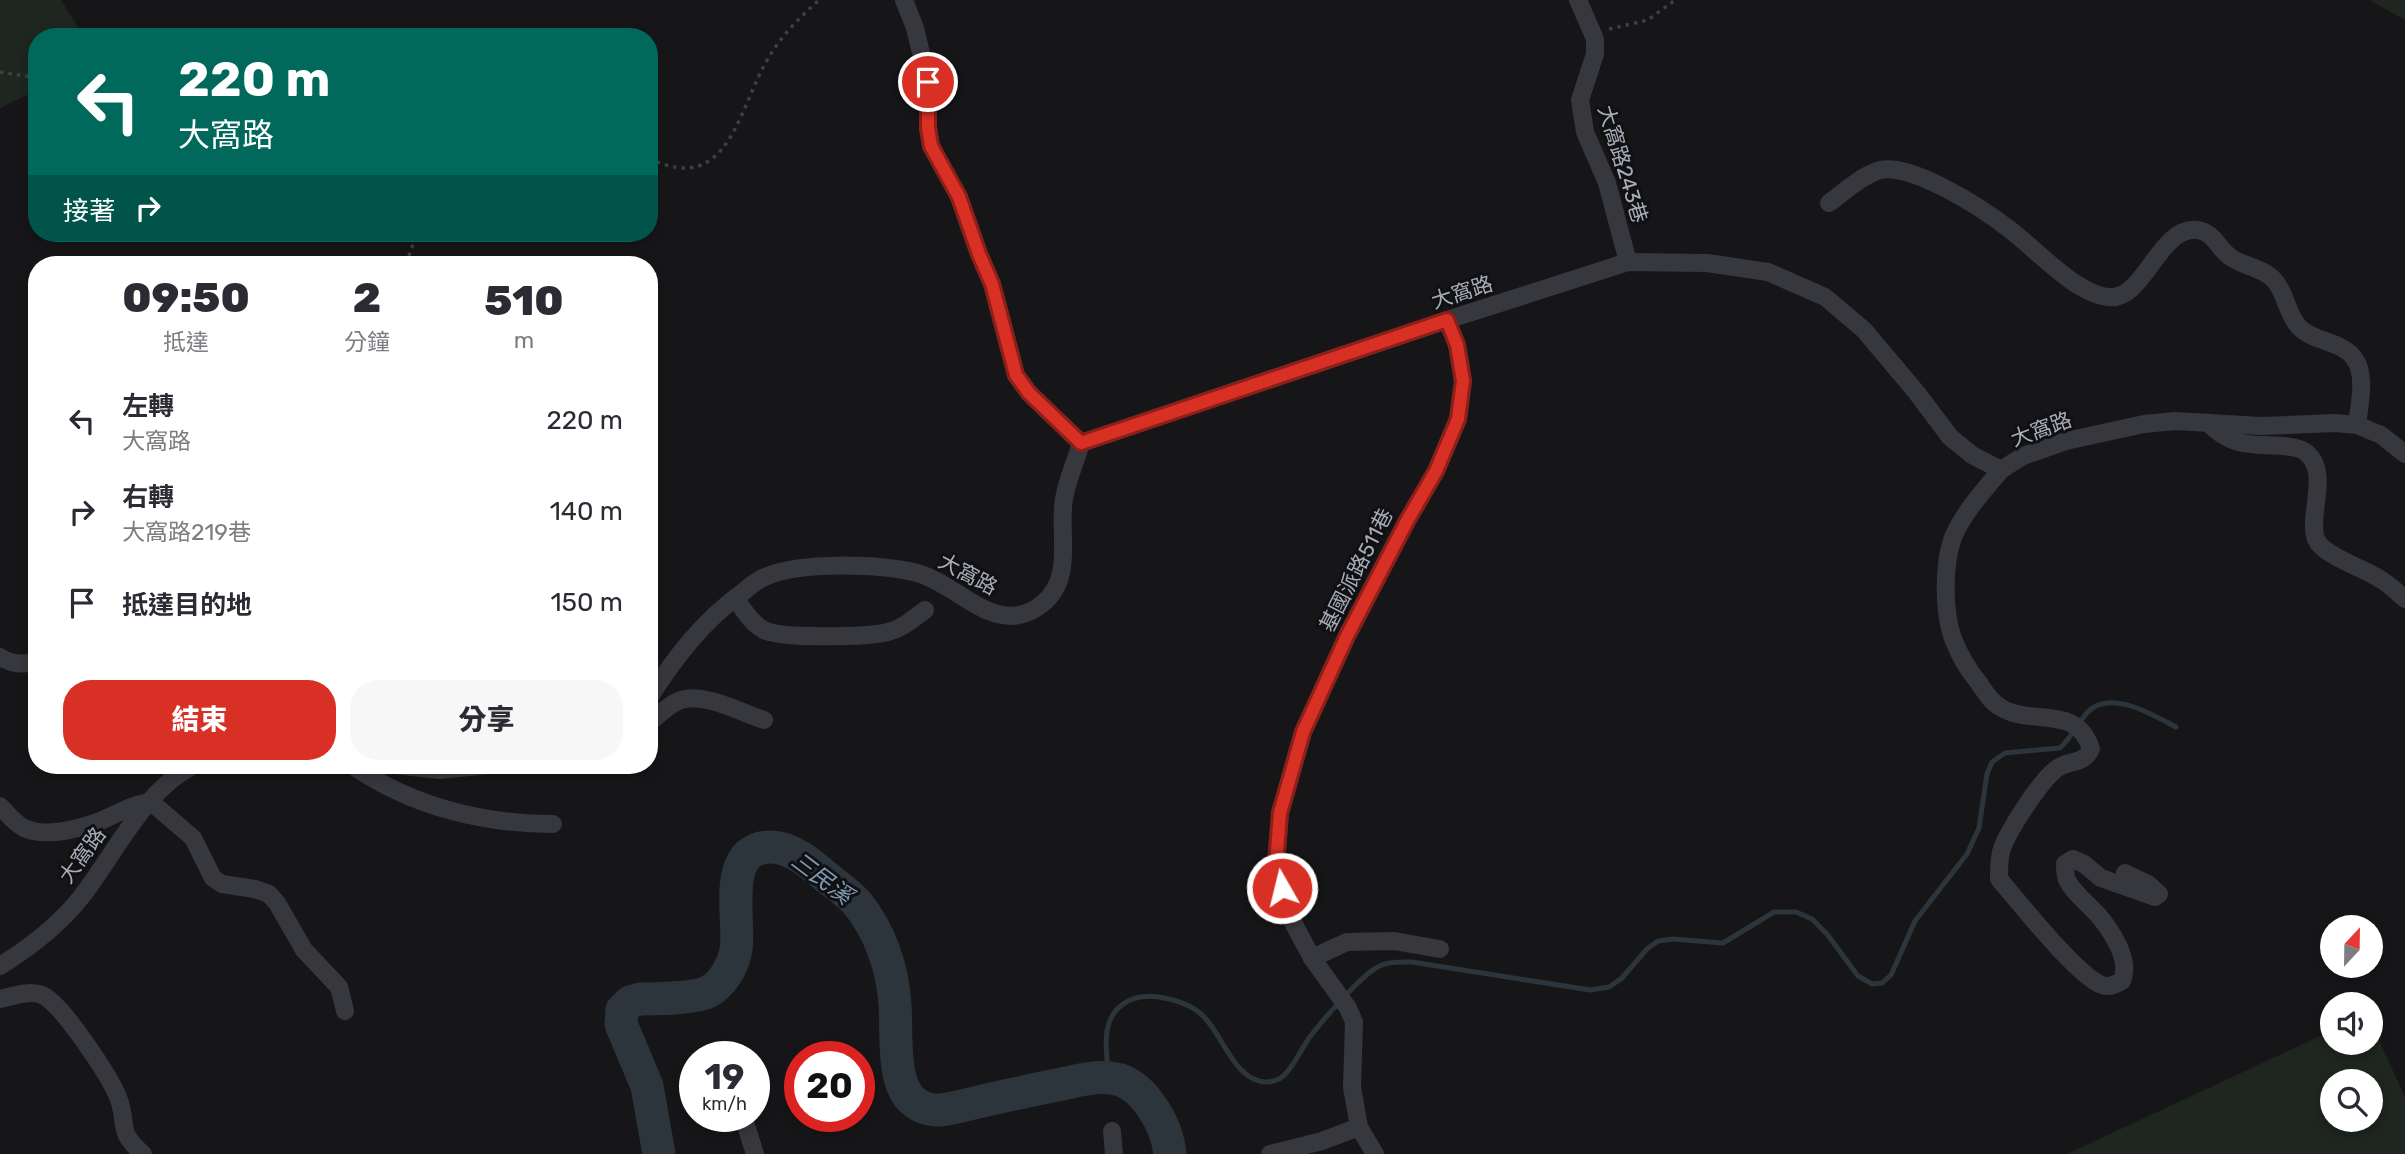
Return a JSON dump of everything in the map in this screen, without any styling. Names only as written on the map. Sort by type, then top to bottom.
[{"type":"lane","points":[[904,0],[915,28],[928,82],[928,128],[931,146],[959,197],[992,284],[1016,375],[1029,393],[1081,443]]},
{"type":"lane","name":"大窩路243巷","points":[[1578,0],[1593,32],[1595,54],[1580,100],[1585,132],[1607,183],[1628,262]]},
{"type":"lane","points":[[1829,203],[1857,182],[1879,170],[1896,168],[1915,173],[2009,229],[2057,270],[2090,290],[2108,297],[2119,296],[2130,289],[2173,238],[2185,231],[2198,230],[2209,234],[2227,255],[2267,273],[2277,283],[2293,319],[2301,329],[2354,357],[2359,369],[2361,390],[2357,425]]},
{"type":"lane","name":"大窩路","points":[[658,684],[671,664],[698,633],[735,598],[762,578],[783,570],[849,565],[917,573],[937,581],[982,610],[1005,616],[1025,612],[1043,604],[1059,582],[1063,558],[1062,516],[1065,495],[1081,443],[1628,262],[1707,263],[1768,272],[1825,297],[1864,330],[1950,437],[1972,455],[2001,470],[2023,456],[2066,441],[2144,424],[2175,421],[2261,426],[2335,423],[2357,425],[2381,435],[2405,454]]},
{"type":"lane","name":"基國派路511巷","points":[[1375,1154],[1359,1127],[1352,1087],[1354,1022],[1348,1008],[1312,958],[1288,913],[1276,864],[1280,813],[1303,732],[1347,636],[1436,471],[1458,419],[1463,381],[1457,345],[1447,320]]},
{"type":"lane","points":[[2208,423],[2219,434],[2242,444],[2293,447],[2304,451],[2312,459],[2316,472],[2317,542],[2336,557],[2380,579],[2405,599]]},
{"type":"lane","points":[[2001,470],[1970,508],[1949,550],[1946,572],[1953,639],[1976,680],[1998,706],[2015,715],[2076,726],[2091,749],[2087,757],[2080,762],[2057,768],[2033,794],[2001,850],[1999,879],[2081,971],[2103,986],[2113,986],[2123,981],[2126,972],[2123,958],[2104,922],[2070,885],[2065,864],[2073,859],[2101,878],[2155,897],[2159,894],[2148,884],[2125,873]]},
{"type":"lane","points":[[735,598],[752,620],[765,631],[788,635],[887,632],[906,624],[925,610]]},
{"type":"lane","points":[[0,657],[8,662],[28,664]]},
{"type":"lane","points":[[658,715],[684,699],[701,698],[764,720]]},
{"type":"lane","points":[[163,788],[168,774]]},
{"type":"lane","name":"大窩路","points":[[0,966],[64,916],[82,896],[150,802],[182,774]]},
{"type":"lane","points":[[365,774],[462,815],[523,824],[553,824]]},
{"type":"lane","points":[[0,806],[24,828],[39,831],[66,830],[101,821],[139,803],[150,802],[192,838],[213,878],[222,884],[269,894],[304,950],[339,987],[345,1011]]},
{"type":"lane","points":[[1312,958],[1347,942],[1394,941],[1440,949]]},
{"type":"lane","points":[[0,999],[34,993],[44,995],[55,1003],[110,1082],[118,1098],[124,1131],[130,1142],[143,1154]]},
{"type":"lane","points":[[1270,1154],[1322,1141],[1359,1127]]},
{"type":"lane","points":[[1112,1131],[1114,1154]]},
{"type":"lane","points":[[748,1132],[755,1154]]},
{"type":"path","points":[[658,162],[665,166],[688,167],[707,162],[726,146],[768,57],[792,25],[819,0]]},
{"type":"path","points":[[1593,32],[1648,20],[1675,0]]},
{"type":"path","points":[[0,72],[28,77]]},
{"type":"shaded area","points":[[0,0],[61,0],[78,28],[28,28],[28,94],[0,108]]},
{"type":"shaded area","points":[[2369,0],[2405,0],[2405,20]]},
{"type":"shaded area","points":[[2320,1036],[2320,1055],[2383,1055],[2383,1049],[2405,1097],[2405,1154],[2067,1154]]},
{"type":"waterway","points":[[1109,1078],[1106,1045],[1108,1025],[1119,1007],[1136,998],[1160,997],[1192,1007],[1213,1027],[1232,1058],[1247,1075],[1269,1082],[1286,1074],[1309,1038],[1360,980],[1385,964],[1412,962],[1590,990],[1609,987],[1622,978],[1647,949],[1658,941],[1673,939],[1723,943],[1774,912],[1796,912],[1812,919],[1827,934],[1858,976],[1872,984],[1882,983],[1891,975],[1915,921],[1967,854],[1979,828],[1987,774],[1992,762],[2005,753],[2060,748],[2086,714],[2095,706],[2106,703],[2118,703],[2143,710],[2176,727]]},
{"type":"waterway","name":"三民溪","points":[[659,1154],[647,1086],[621,1024],[622,1010],[630,1002],[640,999],[675,998],[708,992],[723,979],[736,950],[736,888],[739,872],[744,859],[754,850],[770,847],[800,857],[853,899],[879,938],[891,978],[900,1079],[904,1090],[917,1104],[933,1110],[949,1109],[1085,1079],[1116,1079],[1133,1087],[1147,1101],[1164,1129],[1170,1154]]},
{"type":"route","points":[[928,82],[928,128],[931,146],[959,197],[992,284],[1016,375],[1029,393],[1081,443],[1447,320],[1457,345],[1463,381],[1458,419],[1436,471],[1347,636],[1303,732],[1280,813],[1276,864],[1282,888]]}]
